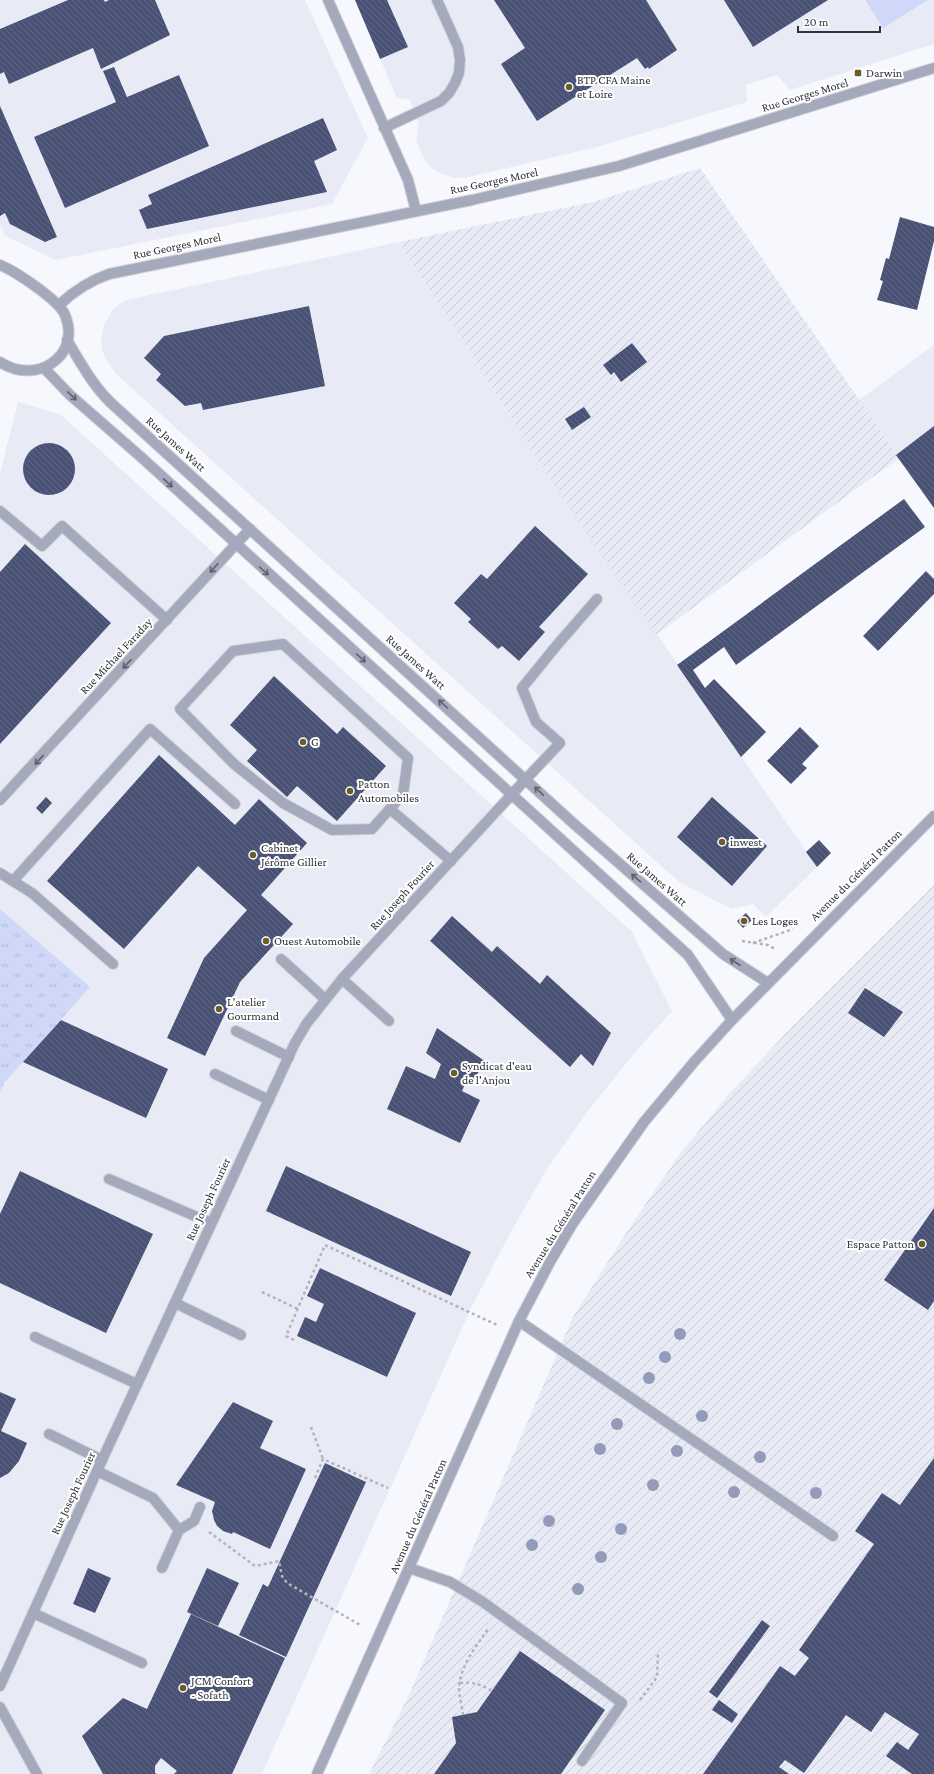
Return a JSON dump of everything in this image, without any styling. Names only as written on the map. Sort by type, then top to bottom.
[{"type":"street","points":[[328,0],[408,180],[416,210]]},
{"type":"street","points":[[384,128],[440,101],[449,93],[455,83],[459,73],[460,60],[458,48],[437,0]]},
{"type":"street","name":"Rue Georges Morel","points":[[60,305],[82,286],[92,280],[109,274],[416,210],[472,200],[619,166],[934,68]]},
{"type":"street","points":[[0,266],[51,297],[60,305],[68,326],[67,340],[59,357],[44,368],[28,372],[16,370],[0,362]]},
{"type":"street","name":"Rue James Watt","points":[[67,340],[98,390],[573,823],[723,954],[768,983]]},
{"type":"street","points":[[44,368],[70,395],[688,956],[732,1020]]},
{"type":"street","points":[[0,511],[42,546],[62,526],[167,620]]},
{"type":"street","name":"Rue Michael Faraday","points":[[0,800],[250,529]]},
{"type":"street","name":"Rue Joseph Fourier","points":[[0,1686],[211,1223],[289,1057],[307,1023],[342,980],[526,779],[560,744],[536,722],[522,688],[597,599]]},
{"type":"street","points":[[283,644],[408,758],[403,794],[390,809],[372,829],[332,830],[283,803],[240,769],[180,709],[232,651],[283,644]]},
{"type":"street","points":[[13,881],[150,729],[235,804]]},
{"type":"street","points":[[390,809],[451,861]]},
{"type":"street","name":"Avenue du Général Patton","points":[[317,1774],[519,1321],[550,1262],[604,1176],[644,1122],[694,1062],[732,1020],[934,816]]},
{"type":"street","points":[[0,873],[32,893],[113,964]]},
{"type":"street","points":[[282,959],[325,999]]},
{"type":"street","points":[[342,980],[389,1021]]},
{"type":"street","points":[[236,1031],[289,1057]]},
{"type":"street","points":[[215,1074],[269,1100]]},
{"type":"street","points":[[109,1179],[211,1223]]},
{"type":"street","points":[[175,1302],[241,1335]]},
{"type":"street","points":[[519,1321],[833,1536]]},
{"type":"street","points":[[35,1337],[137,1384]]},
{"type":"street","points":[[50,1434],[102,1460]]},
{"type":"street","points":[[97,1471],[153,1498],[179,1530]]},
{"type":"street","points":[[162,1568],[179,1530],[194,1521],[200,1507]]},
{"type":"street","points":[[409,1568],[450,1582],[483,1602],[622,1703],[582,1761]]},
{"type":"street","points":[[33,1613],[142,1663]]},
{"type":"street","points":[[0,1707],[37,1774]]},
{"type":"path","points":[[752,943],[771,946],[788,962]]},
{"type":"path","points":[[294,1340],[286,1336],[325,1245],[499,1326]]},
{"type":"path","points":[[262,1292],[298,1309]]},
{"type":"path","points":[[311,1427],[323,1459],[315,1478]]},
{"type":"path","points":[[323,1459],[388,1488]]},
{"type":"path","points":[[194,1521],[255,1566],[279,1561],[282,1576],[287,1583],[363,1627]]},
{"type":"path","points":[[463,1715],[459,1687],[462,1672],[465,1662],[488,1629]]},
{"type":"path","points":[[636,1706],[657,1677],[658,1654]]},
{"type":"path","points":[[460,1683],[471,1682],[480,1684],[492,1691]]},
{"type":"shaded area","points":[[0,0],[305,0],[368,138],[332,204],[56,260],[5,236],[0,225]]},
{"type":"shaded area","name":"BTP CFA Maine et Loire","points":[[355,0],[934,0],[934,44],[790,90],[777,75],[746,85],[747,102],[597,147],[468,177],[455,178],[434,170],[426,162],[416,141],[419,124],[410,100],[397,98]]},
{"type":"shaded area","points":[[700,168],[899,458],[656,635],[545,471],[399,242],[593,202]]},
{"type":"shaded area","points":[[399,242],[545,471],[817,867],[766,917],[753,904],[732,909],[679,882],[115,373],[105,358],[101,340],[104,325],[114,308],[126,300]]},
{"type":"shaded area","points":[[934,345],[934,508],[859,400]]},
{"type":"shaded area","points":[[18,402],[60,414],[632,932],[672,1011],[637,1050],[587,1112],[547,1169],[513,1228],[472,1306],[262,1774],[0,1774],[0,473]]},
{"type":"shaded area","points":[[934,885],[934,1774],[369,1774],[409,1695],[573,1317],[628,1230],[679,1155],[730,1093],[787,1032]]},
{"type":"green space","points":[[865,0],[928,0],[883,28]]},
{"type":"green space","points":[[0,909],[90,987],[4,1083],[0,1092]]},
{"type":"building","points":[[68,0],[104,0],[105,2],[109,0],[155,0],[170,35],[101,69],[93,48],[9,84],[4,72],[0,74],[0,29]]},
{"type":"building","points":[[355,0],[387,0],[408,47],[380,59]]},
{"type":"building","points":[[494,0],[646,0],[677,50],[649,69],[648,67],[645,69],[637,58],[537,121],[501,64],[525,48]]},
{"type":"building","points":[[724,0],[828,0],[753,47]]},
{"type":"building","points":[[114,67],[127,97],[179,75],[209,146],[65,208],[34,137],[116,102],[103,71]]},
{"type":"building","points":[[0,106],[57,237],[45,242],[10,224],[5,213],[0,216]]},
{"type":"building","points":[[323,118],[337,150],[314,161],[327,192],[147,229],[139,210],[152,204],[148,195]]},
{"type":"building","points":[[900,217],[934,227],[934,241],[917,310],[877,300],[883,281],[880,280],[886,258],[889,259]]},
{"type":"building","points":[[309,306],[325,386],[203,410],[201,403],[185,406],[156,380],[161,374],[144,358],[164,336]]},
{"type":"building","points":[[632,343],[647,362],[621,382],[614,372],[611,375],[603,365]]},
{"type":"building","points":[[584,407],[591,417],[572,430],[565,419]]},
{"type":"building","points":[[934,426],[934,508],[896,455]]},
{"type":"building","points":[[49,443],[59,445],[67,451],[73,459],[75,469],[73,479],[67,487],[59,493],[49,495],[39,493],[31,487],[25,479],[23,469],[25,459],[31,451],[39,445]]},
{"type":"building","points":[[904,499],[925,527],[736,665],[724,647],[693,670],[705,688],[714,679],[766,732],[741,757],[677,665]]},
{"type":"building","points":[[535,526],[588,574],[539,627],[545,632],[519,661],[502,646],[498,649],[468,622],[471,619],[454,603],[481,574],[487,579]]},
{"type":"building","points":[[25,544],[111,623],[0,744],[0,572]]},
{"type":"building","points":[[926,571],[934,579],[934,594],[878,651],[863,636]]},
{"type":"building","name":"G","points":[[274,676],[337,734],[343,727],[386,766],[337,821],[297,786],[287,797],[247,761],[257,750],[230,725]]},
{"type":"building","points":[[800,727],[819,746],[802,764],[807,768],[791,784],[767,761]]},
{"type":"building","points":[[159,755],[235,825],[259,799],[307,843],[261,895],[293,924],[240,982],[205,1056],[167,1038],[204,958],[247,910],[198,866],[124,949],[47,881]]},
{"type":"building","points":[[46,797],[52,803],[42,814],[36,808]]},
{"type":"building","name":"inwest","points":[[712,797],[767,846],[732,886],[677,837]]},
{"type":"building","points":[[819,840],[831,853],[817,867],[806,852]]},
{"type":"building","name":"Les Loges","points":[[746,913],[752,920],[743,928],[737,921]]},
{"type":"building","points":[[452,916],[492,952],[497,946],[540,984],[547,975],[611,1033],[593,1066],[581,1054],[570,1067],[430,941]]},
{"type":"building","points":[[865,988],[903,1012],[884,1037],[848,1013]]},
{"type":"building","points":[[61,1020],[168,1069],[146,1118],[23,1062]]},
{"type":"building","points":[[437,1028],[486,1062],[470,1084],[466,1082],[462,1091],[480,1100],[460,1143],[387,1109],[406,1066],[435,1079],[441,1064],[426,1053]]},
{"type":"building","points":[[286,1166],[471,1252],[451,1296],[266,1211]]},
{"type":"building","points":[[20,1171],[153,1234],[106,1333],[0,1283],[0,1214]]},
{"type":"building","name":"Espace Patton","points":[[934,1208],[934,1301],[928,1310],[884,1280]]},
{"type":"building","points":[[320,1268],[416,1313],[387,1377],[297,1336],[305,1317],[316,1322],[324,1304],[307,1296]]},
{"type":"building","points":[[0,1392],[16,1399],[1,1431],[27,1443],[19,1461],[9,1473],[0,1478]]},
{"type":"building","points":[[233,1402],[273,1421],[260,1448],[306,1469],[270,1549],[233,1532],[232,1534],[223,1531],[217,1526],[214,1520],[212,1511],[215,1502],[176,1485]]},
{"type":"building","points":[[934,1458],[934,1774],[912,1774],[886,1756],[897,1742],[908,1750],[919,1734],[885,1712],[871,1732],[846,1715],[804,1773],[785,1760],[779,1767],[789,1774],[703,1774],[780,1666],[795,1676],[809,1658],[799,1650],[874,1544],[855,1531],[882,1493],[900,1505]]},
{"type":"building","points":[[325,1463],[366,1482],[286,1657],[239,1635],[263,1584],[268,1587]]},
{"type":"building","points":[[88,1568],[111,1578],[95,1613],[73,1604]]},
{"type":"building","points":[[207,1568],[239,1583],[218,1626],[187,1612]]},
{"type":"building","points":[[191,1614],[285,1658],[232,1774],[174,1774],[177,1771],[161,1758],[155,1766],[155,1773],[157,1774],[103,1774],[82,1736],[123,1698],[147,1709]]},
{"type":"building","points":[[762,1620],[770,1626],[717,1698],[709,1692]]},
{"type":"building","points":[[520,1651],[605,1710],[561,1774],[434,1774],[456,1743],[452,1717],[477,1712]]},
{"type":"building","points":[[719,1700],[738,1714],[732,1723],[712,1710]]},
{"type":"place","name":"Darwin","points":[[858,73]]},
{"type":"place","name":"BTP CFA Maine et Loire","points":[[569,87]]},
{"type":"place","name":"G","points":[[303,742]]},
{"type":"place","name":"Patton Automobiles","points":[[350,791]]},
{"type":"place","name":"inwest","points":[[722,842]]},
{"type":"place","name":"Cabinet Jérôme Gillier","points":[[253,855]]},
{"type":"place","name":"Les Loges","points":[[744,921]]},
{"type":"place","name":"Ouest Automobile","points":[[266,941]]},
{"type":"place","name":"L’atelier Gourmand","points":[[219,1009]]},
{"type":"place","name":"Syndicat d'eau de l'Anjou","points":[[454,1073]]},
{"type":"place","name":"Espace Patton","points":[[922,1244]]},
{"type":"place","name":"JCM Confort - Sofath","points":[[183,1688]]}]
